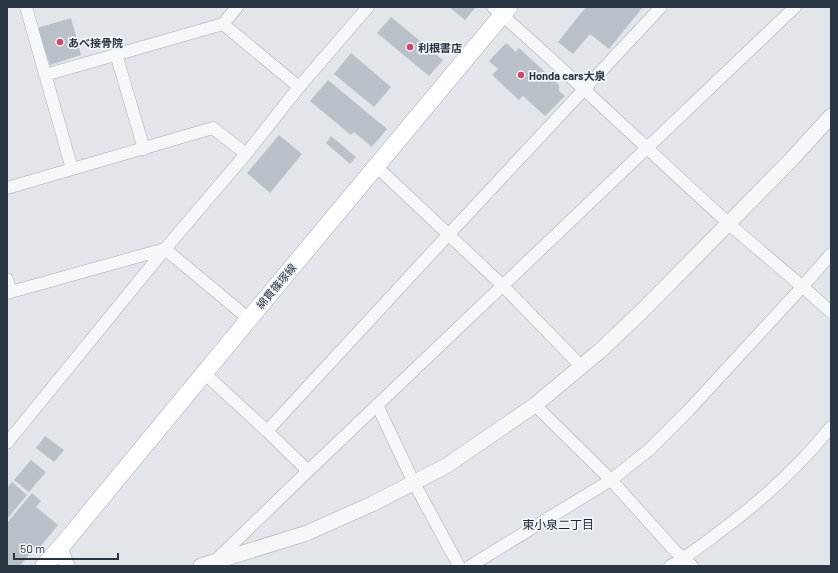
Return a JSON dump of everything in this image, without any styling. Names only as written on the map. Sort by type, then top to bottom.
[{"type":"main road","name":"綿貫篠塚線","points":[[44,566],[376,166],[502,10]]},
{"type":"street","points":[[26,7],[44,75],[72,169]]},
{"type":"street","points":[[44,75],[223,24],[237,7]]},
{"type":"street","points":[[7,443],[165,249],[246,154],[299,87],[368,7]]},
{"type":"street","points":[[267,431],[661,7]]},
{"type":"street","points":[[204,565],[308,471],[796,7]]},
{"type":"street","points":[[502,10],[584,89],[729,224],[803,286],[831,312]]},
{"type":"street","points":[[223,24],[299,87]]},
{"type":"street","points":[[116,54],[144,148]]},
{"type":"street","points":[[204,565],[307,532],[372,504],[446,466],[535,404],[601,350],[643,310],[729,224],[831,116]]},
{"type":"street","points":[[7,188],[213,128],[246,154]]},
{"type":"street","points":[[376,166],[503,286],[581,366]]},
{"type":"street","points":[[7,279],[9,293],[165,249]]},
{"type":"street","points":[[165,249],[249,319]]},
{"type":"street","points":[[470,566],[611,480],[650,449],[683,416],[831,254]]},
{"type":"street","points":[[204,373],[308,471]]},
{"type":"street","points":[[535,404],[611,480],[676,552],[688,562]]},
{"type":"street","points":[[377,405],[414,483],[458,566]]},
{"type":"street","points":[[670,566],[688,562],[730,524],[761,499],[793,470],[816,446],[831,427]]},
{"type":"street","points":[[60,548],[67,566]]},
{"type":"building","points":[[449,7],[476,7],[465,20]]},
{"type":"building","points":[[586,7],[643,7],[609,49],[590,34],[573,54],[558,42]]},
{"type":"building","points":[[391,17],[443,60],[429,76],[377,33]]},
{"type":"building","name":"あべ接骨院","points":[[71,18],[81,55],[50,65],[37,28]]},
{"type":"building","points":[[506,43],[516,52],[519,48],[559,85],[559,91],[565,96],[545,116],[523,96],[519,100],[492,75],[498,69],[489,61]]},
{"type":"building","points":[[351,53],[391,87],[374,107],[334,74]]},
{"type":"building","points":[[328,80],[387,129],[372,147],[354,132],[351,135],[310,101]]},
{"type":"building","points":[[279,135],[302,154],[270,193],[247,173]]},
{"type":"building","points":[[331,136],[356,157],[350,164],[326,143]]},
{"type":"building","points":[[45,436],[64,450],[54,462],[36,448]]},
{"type":"building","points":[[31,460],[46,472],[29,492],[14,480]]},
{"type":"building","points":[[12,482],[27,495],[7,519],[7,488]]},
{"type":"building","points":[[32,493],[41,501],[36,507],[58,525],[39,548],[36,546],[20,566],[7,566],[7,523]]},
{"type":"place","name":"あべ接骨院","points":[[60,42]]},
{"type":"place","name":"利根書店","points":[[410,47]]},
{"type":"place","name":"Honda cars大泉","points":[[521,75]]},
{"type":"district","name":"東小泉二丁目","points":[[558,524]]}]
